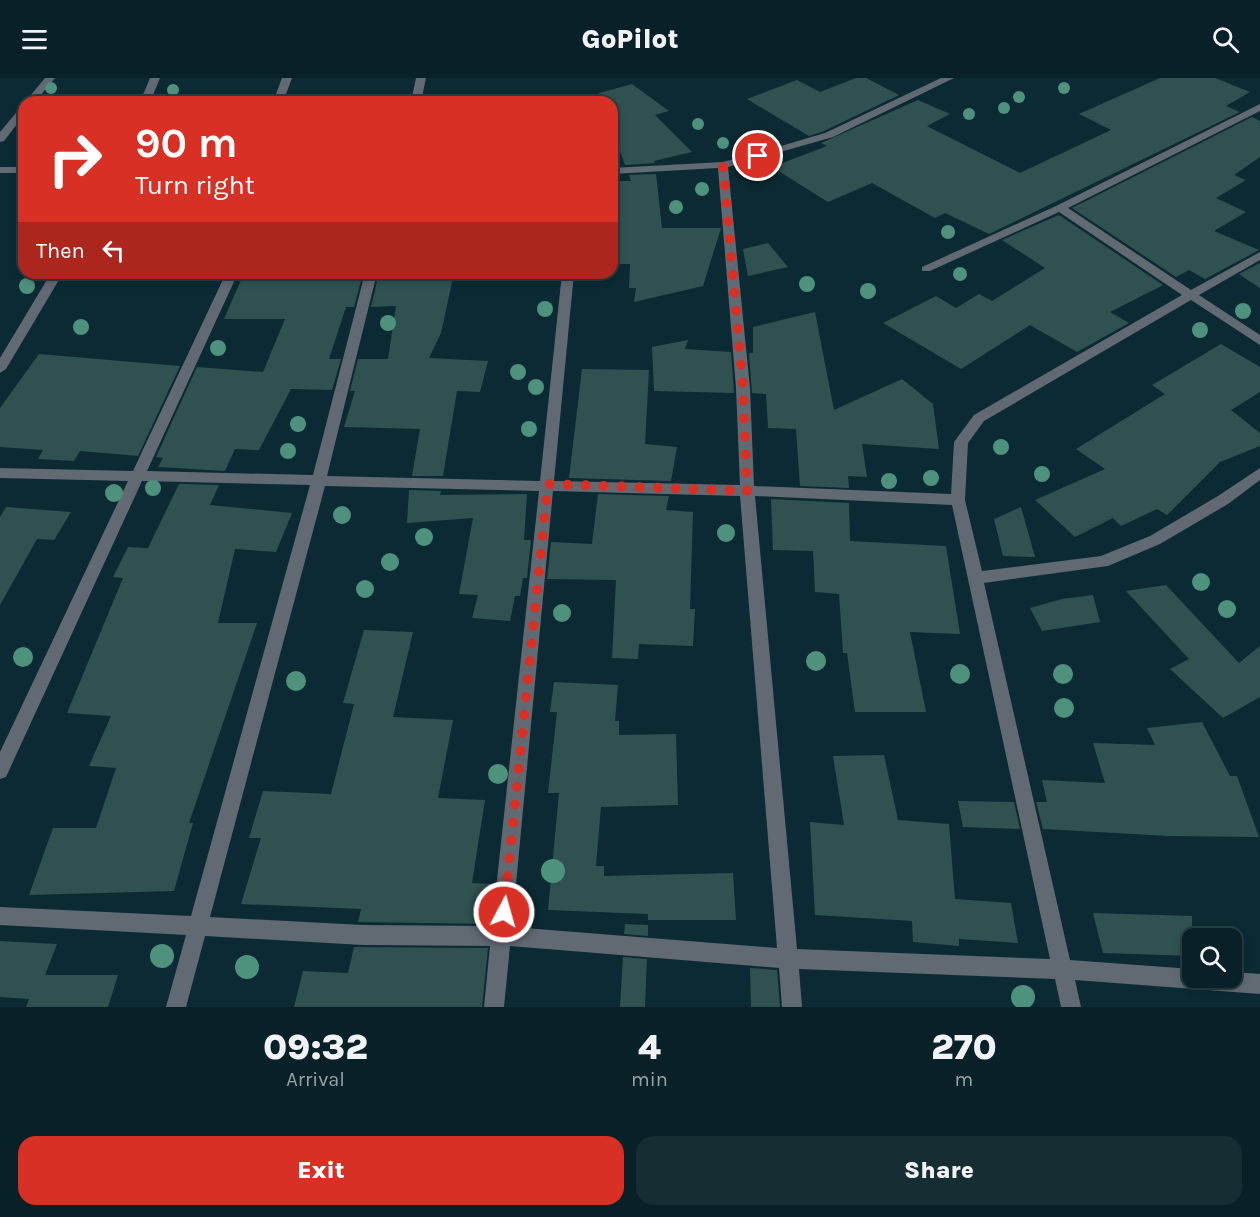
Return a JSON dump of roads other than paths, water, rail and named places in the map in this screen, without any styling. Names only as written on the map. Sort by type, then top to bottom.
[{"type":"street","points":[[35,96],[50,78]]},
{"type":"street","points":[[148,96],[155,78]]},
{"type":"street","points":[[280,96],[286,78]]},
{"type":"street","points":[[417,96],[421,78]]},
{"type":"street","points":[[618,171],[723,165],[829,135],[949,78]]},
{"type":"street","points":[[926,269],[1060,208],[1260,108]]},
{"type":"street","points":[[0,138],[18,116]]},
{"type":"street","points":[[723,165],[743,388],[747,491],[792,1007]]},
{"type":"street","points":[[0,170],[18,170]]},
{"type":"street","points":[[1060,208],[1260,342]]},
{"type":"street","points":[[1071,1007],[958,500],[961,442],[979,418],[1260,255]]},
{"type":"street","points":[[0,369],[53,279]]},
{"type":"street","points":[[0,771],[229,279]]},
{"type":"street","points":[[176,1007],[319,480],[369,279]]},
{"type":"street","points":[[494,1007],[567,279]]},
{"type":"street","points":[[0,472],[548,484],[843,493],[958,500]]},
{"type":"street","points":[[975,579],[1103,562],[1155,540],[1223,500],[1260,473]]},
{"type":"street","points":[[0,916],[363,935],[501,936],[789,959],[1062,969],[1260,984]]}]
